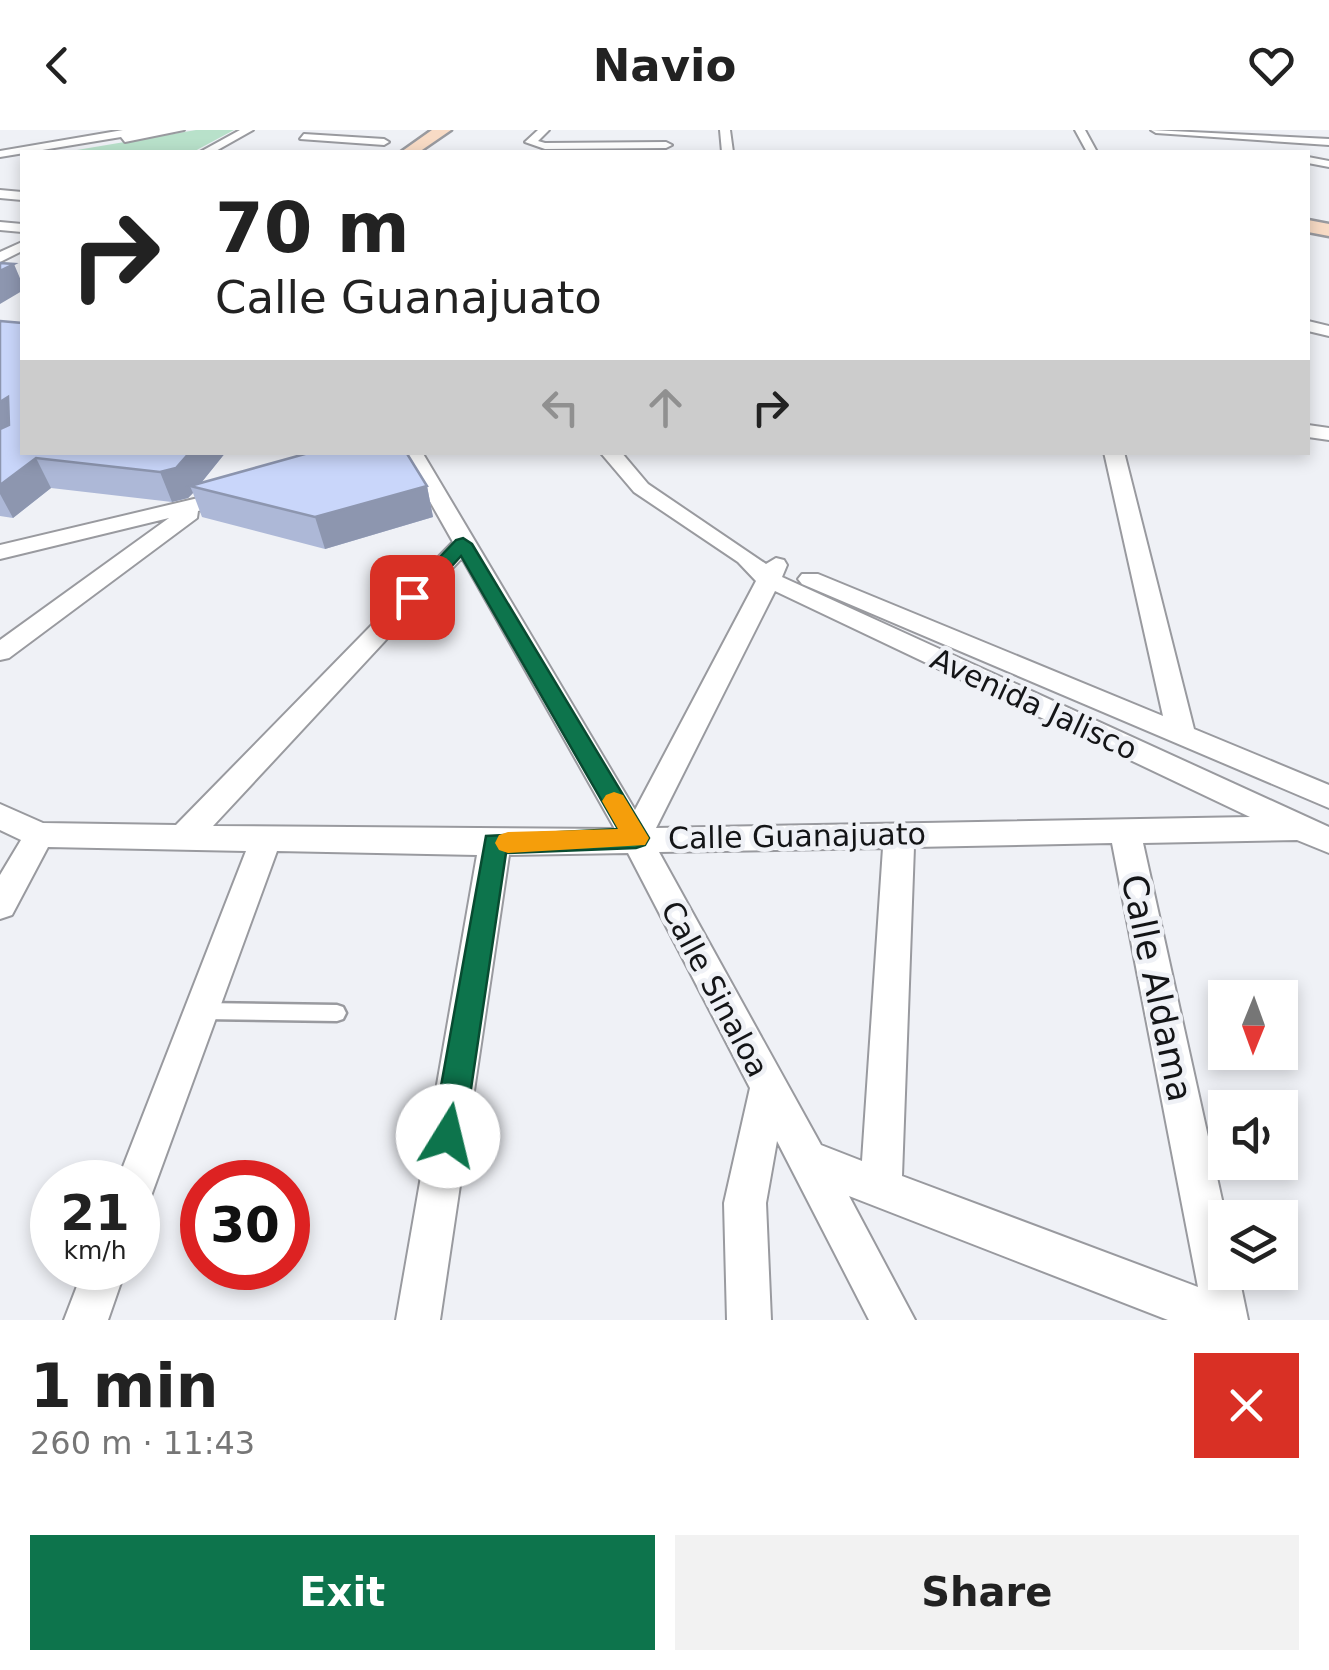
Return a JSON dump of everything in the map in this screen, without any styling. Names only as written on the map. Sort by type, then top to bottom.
[{"type":"street","points":[[39,150],[142,130]]},
{"type":"street","points":[[57,150],[108,136],[179,130]]},
{"type":"street","points":[[210,150],[248,130]]},
{"type":"street","points":[[290,145],[316,130]]},
{"type":"street","points":[[359,140],[377,130]]},
{"type":"street","points":[[412,150],[443,130]]},
{"type":"street","points":[[544,130],[530,142],[552,146],[666,148],[669,130]]},
{"type":"street","points":[[1157,138],[1195,132],[1329,142]]},
{"type":"street","points":[[304,137],[384,142]]},
{"type":"street","points":[[1157,138],[1238,150]]},
{"type":"street","points":[[0,270],[17,272]]},
{"type":"street","name":"Calle Sinaloa","points":[[414,455],[636,838],[894,1320]]},
{"type":"street","name":"Avenida Jalisco","points":[[613,455],[642,488],[772,572],[1035,704],[1329,841]]},
{"type":"street","points":[[1115,455],[1182,734]]},
{"type":"street","points":[[0,552],[252,490]]},
{"type":"street","points":[[0,652],[199,506]]},
{"type":"street","points":[[182,839],[463,544]]},
{"type":"street","points":[[636,838],[772,572]]},
{"type":"street","name":"Avenida Jalisco","points":[[772,572],[1049,679],[1329,798]]},
{"type":"street","points":[[1035,704],[1049,679]]},
{"type":"street","name":"Calle Guanajuato","points":[[0,816],[40,835],[495,843],[1297,828]]},
{"type":"street","name":"Calle Aldama","points":[[1125,832],[1225,1320]]},
{"type":"street","points":[[0,906],[40,835]]},
{"type":"street","points":[[881,1188],[899,835]]},
{"type":"street","points":[[145,1160],[266,840]]},
{"type":"street","points":[[418,1320],[495,843]]},
{"type":"street","points":[[748,1320],[745,1203],[768,1089]]},
{"type":"street","points":[[808,1160],[1225,1320]]},
{"type":"street","points":[[86,1320],[97,1290]]},
{"type":"lane","points":[[201,1011],[337,1013]]},
{"type":"green space","points":[[196,130],[234,130],[197,150],[77,150]]},
{"type":"building","points":[[0,321],[20,323],[20,455],[187,455],[176,468],[160,472],[36,458],[0,485],[0,429],[9,425],[8,397],[0,402]]},
{"type":"building","points":[[301,455],[408,455],[427,486],[315,517],[190,486]]},
{"type":"slow traffic","points":[[508,843],[636,838],[614,801]]},
{"type":"route","points":[[412,597],[463,544],[636,838],[495,843],[448,1136]]}]
